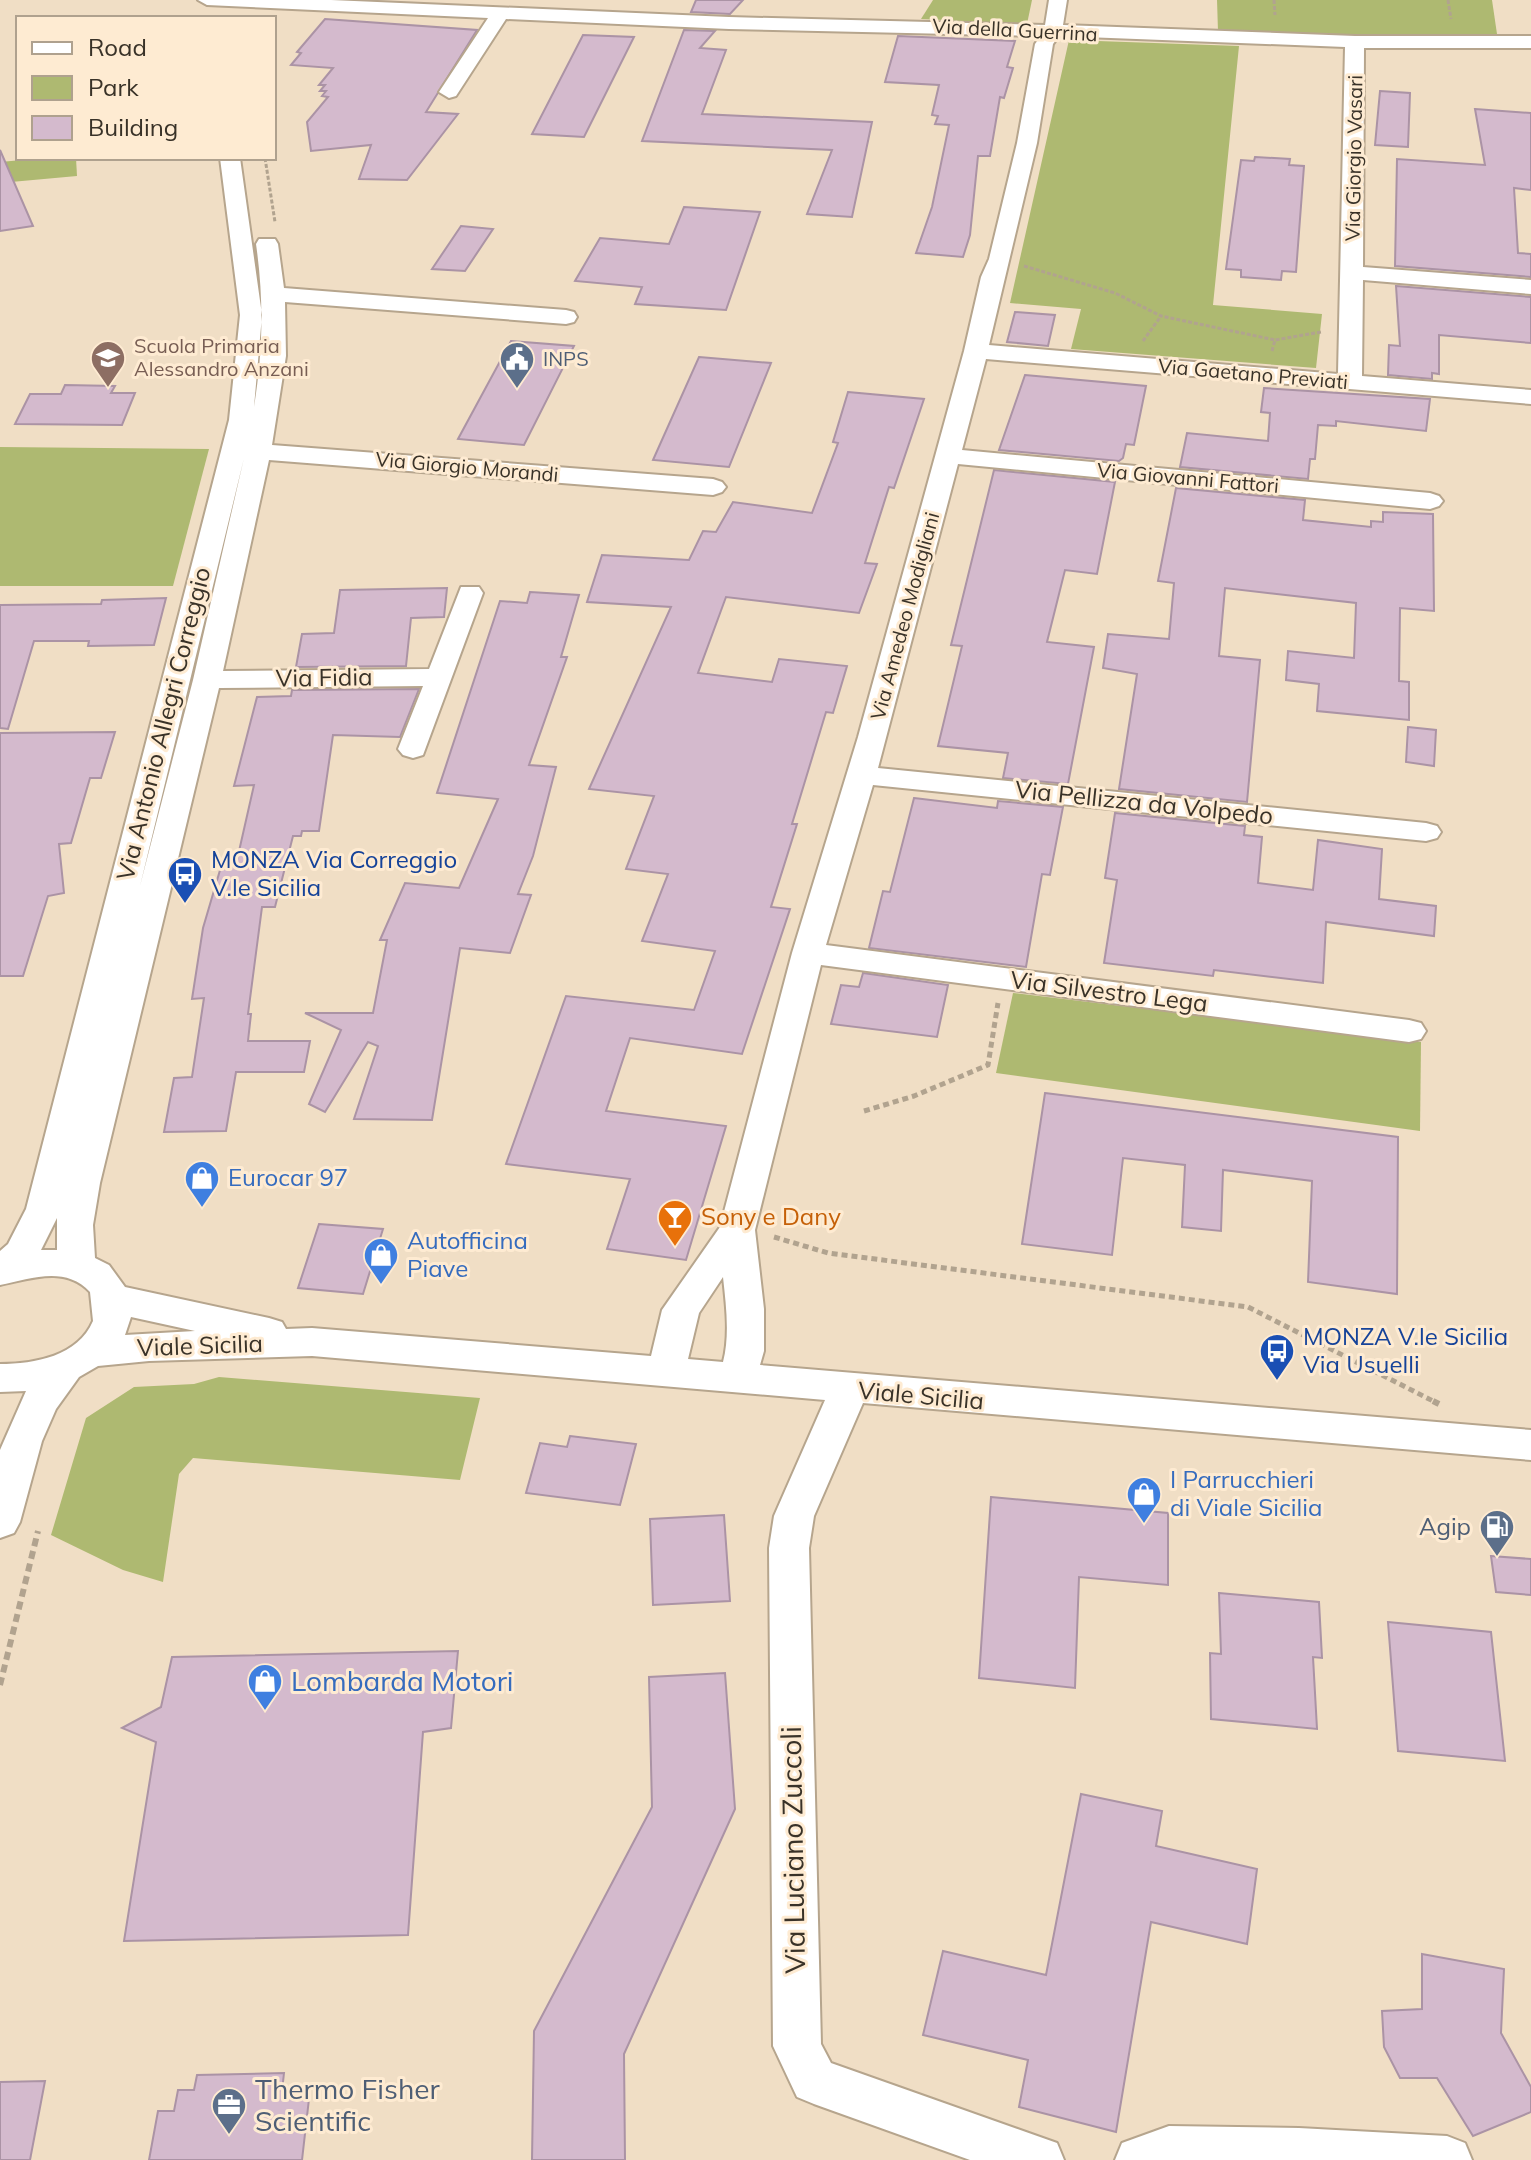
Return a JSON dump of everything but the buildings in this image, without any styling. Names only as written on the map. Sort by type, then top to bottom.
[{"type":"street","name":"Via della Guerrina","points":[[209,0],[500,14],[546,8],[773,24],[908,25],[1355,42],[1531,42]]},
{"type":"street","points":[[773,24],[792,0]]},
{"type":"street","name":"Via Amedeo Modigliani","points":[[737,1380],[745,1351],[745,1323],[737,1230],[808,953],[862,775],[976,351],[1027,143],[1044,44],[1053,32],[1058,0]]},
{"type":"street","points":[[449,92],[500,14]]},
{"type":"street","name":"Via Giorgio Vasari","points":[[1350,382],[1355,42]]},
{"type":"street","name":"Via Antonio Allegri Correggio","points":[[79,1267],[74,1248],[76,1211],[207,680],[249,361],[251,315],[230,160]]},
{"type":"street","name":"Via Antonio Allegri Correggio","points":[[0,1272],[22,1252],[44,1209],[238,450],[272,371],[274,294],[253,160]]},
{"type":"street","name":"Via Giorgio Vasari","points":[[1352,273],[1531,287]]},
{"type":"street","points":[[274,294],[566,317]]},
{"type":"street","name":"Via Gaetano Previati","points":[[976,351],[1531,397]]},
{"type":"street","name":"Via Giorgio Morandi","points":[[238,450],[713,487]]},
{"type":"street","name":"Via Giovanni Fattori","points":[[947,456],[1430,501]]},
{"type":"street","points":[[413,749],[470,593]]},
{"type":"street","name":"Via Fidia","points":[[207,680],[440,677]]},
{"type":"street","name":"Via Pellizza da Volpedo","points":[[862,775],[1426,832]]},
{"type":"street","name":"Via Silvestro Lega","points":[[808,953],[1409,1031]]},
{"type":"street","name":"Via Amedeo Modigliani","points":[[666,1373],[681,1310],[737,1230]]},
{"type":"street","points":[[0,1272],[39,1262],[79,1267],[99,1278],[112,1297],[113,1314],[109,1328],[45,1392],[31,1416],[0,1522]]},
{"type":"street","name":"Viale Sicilia","points":[[112,1297],[146,1308],[230,1322],[312,1342]]},
{"type":"street","name":"Viale Sicilia","points":[[0,1378],[34,1378],[76,1361],[149,1347],[312,1342],[849,1390],[1531,1445]]},
{"type":"street","name":"Via Luciano Zuccoli","points":[[849,1390],[794,1516],[789,1548],[797,2046],[814,2081],[1039,2160]]},
{"type":"street","points":[[1140,2160],[1169,2150],[1299,2152],[1447,2160]]},
{"type":"path","points":[[1000,259],[1115,293],[1161,316],[1275,340],[1351,327]]},
{"type":"path","points":[[1267,375],[1275,340]]},
{"type":"path","points":[[864,1111],[914,1096],[988,1065],[1001,979]]},
{"type":"path","points":[[737,1230],[828,1253],[1248,1307],[1435,1399],[1473,1440]]},
{"type":"path","points":[[0,1685],[39,1526]]},
{"type":"green space","points":[[933,0],[1032,0],[1027,24],[921,19]]},
{"type":"green space","points":[[1217,0],[1492,0],[1497,34],[1353,37],[1218,32]]},
{"type":"green space","points":[[1069,40],[1239,46],[1213,305],[1322,314],[1316,368],[1071,349],[1081,309],[1010,303]]},
{"type":"green space","points":[[76,160],[77,176],[0,183],[0,162]]},
{"type":"green space","points":[[0,447],[209,449],[173,586],[0,586]]},
{"type":"green space","points":[[1013,993],[1421,1042],[1420,1131],[996,1073]]},
{"type":"green space","points":[[219,1377],[480,1398],[460,1480],[193,1458],[179,1474],[163,1582],[123,1570],[51,1535],[86,1418],[134,1387],[194,1384]]},
{"type":"place","name":"Scuola Primaria Alessandro Anzani","points":[[108,389]]},
{"type":"place","name":"INPS","points":[[517,390]]},
{"type":"place","name":"MONZA Via Correggio V.le Sicilia","points":[[185,905]]},
{"type":"place","name":"Eurocar 97","points":[[202,1209]]},
{"type":"place","name":"Sony e Dany","points":[[675,1248]]},
{"type":"place","name":"Autofficina Piave","points":[[381,1286]]},
{"type":"place","name":"MONZA V.le Sicilia Via Usuelli","points":[[1277,1382]]},
{"type":"place","name":"I Parrucchieri di Viale Sicilia","points":[[1144,1525]]},
{"type":"place","name":"Agip","points":[[1497,1558]]},
{"type":"place","name":"Lombarda Motori","points":[[265,1712]]},
{"type":"place","name":"Thermo Fisher Scientific","points":[[229,2136]]}]
